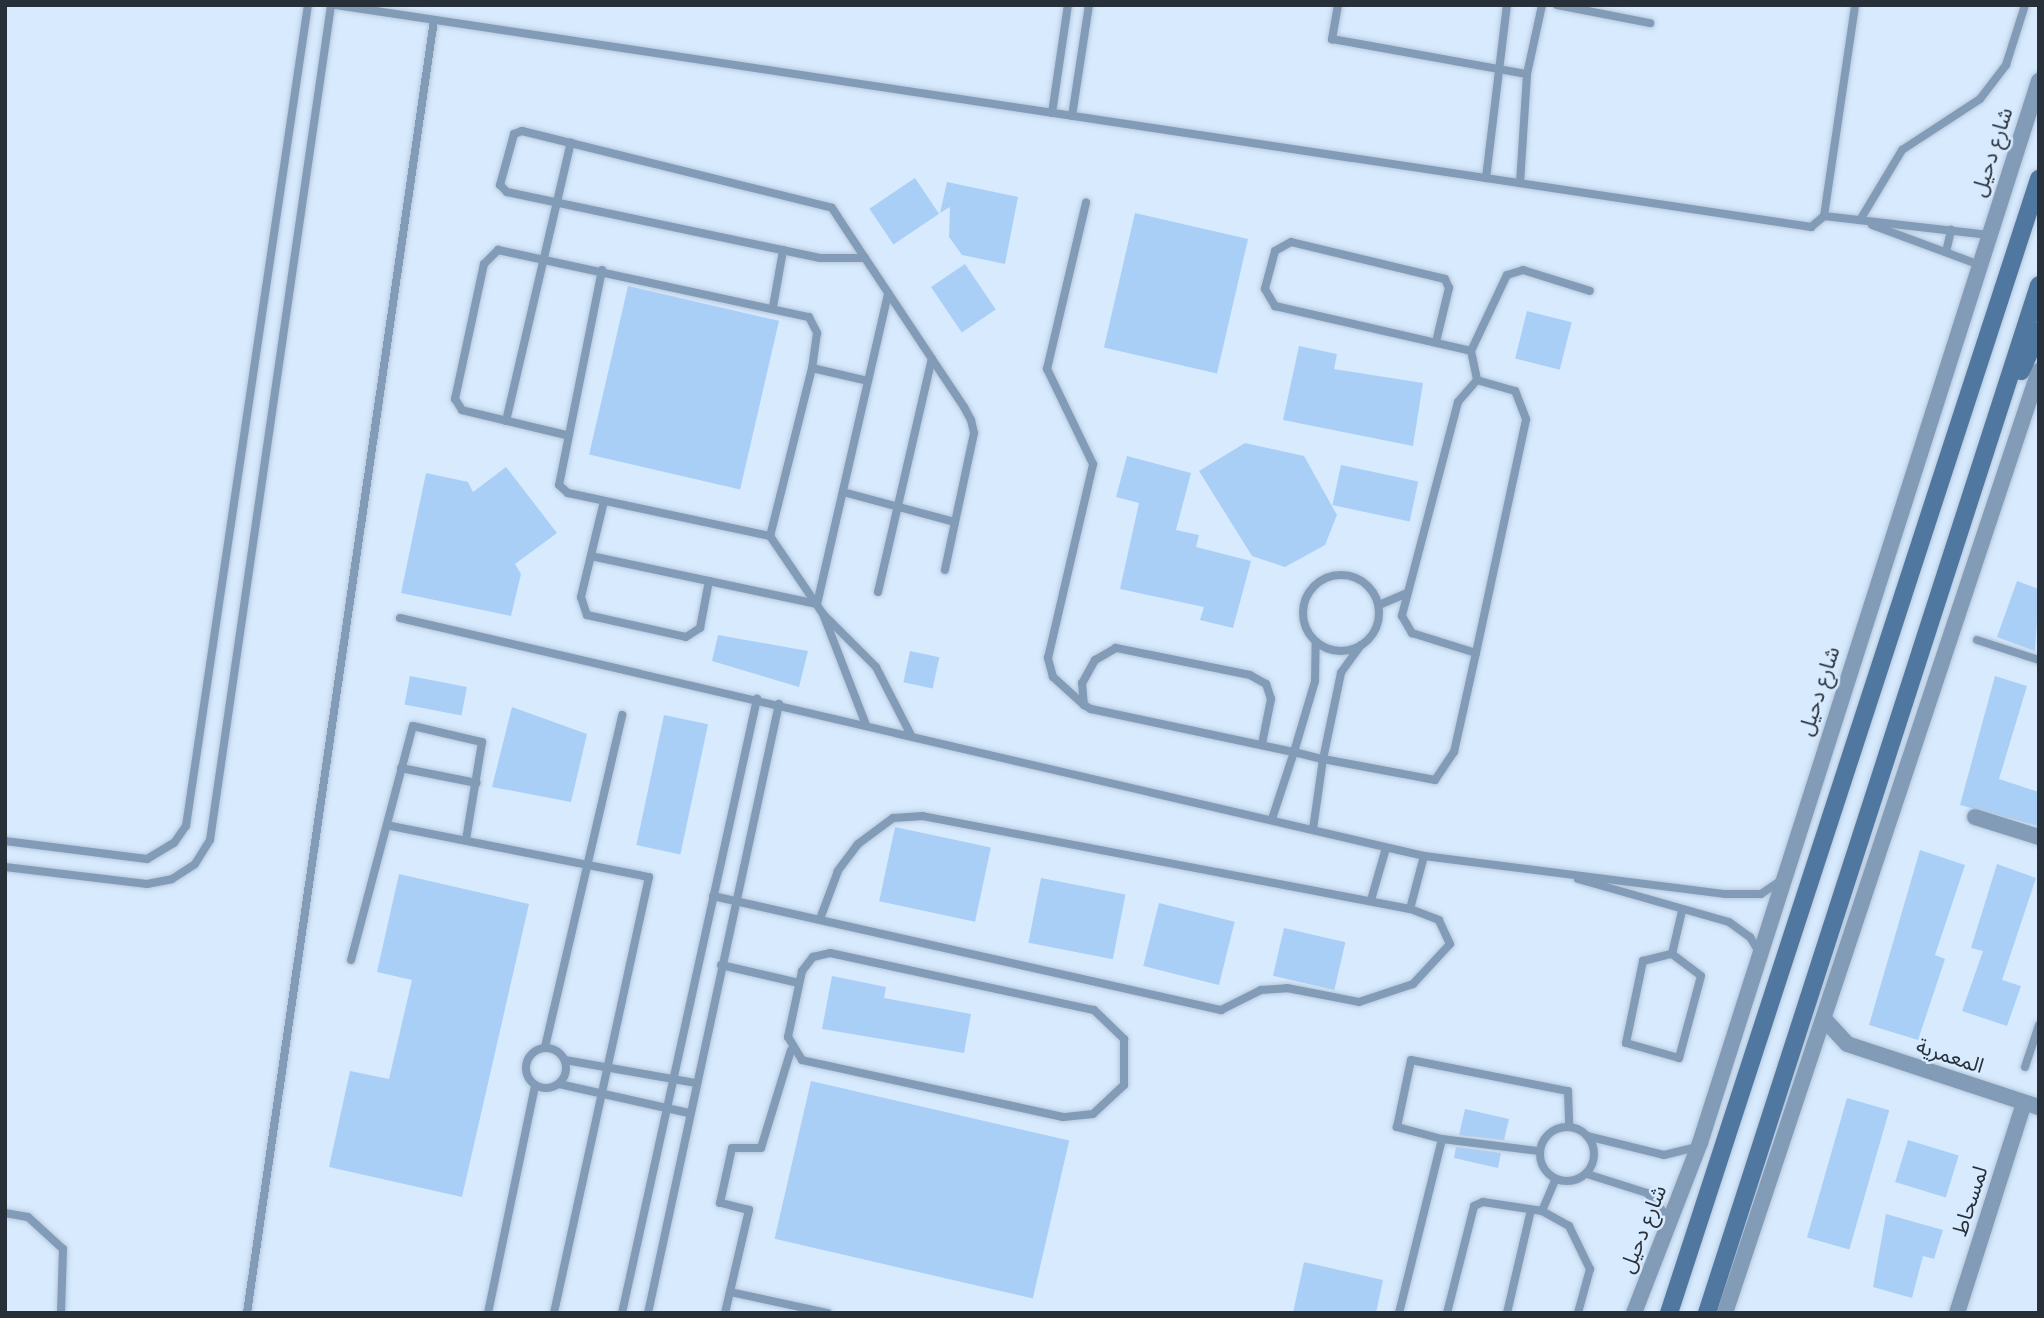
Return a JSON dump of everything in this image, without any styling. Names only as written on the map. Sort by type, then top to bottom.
[{"type":"main road","points":[[1669,1313],[2039,179]]},
{"type":"main road","points":[[1707,1313],[2039,285]]},
{"type":"main road","points":[[1979,468],[2039,331]]},
{"type":"street","name":"شارع دحيل","points":[[1634,1313],[1672,1223],[1700,1143],[1782,879],[2039,81]]},
{"type":"street","points":[[1725,1313],[2039,371]]},
{"type":"street","points":[[1975,817],[2039,837]]},
{"type":"street","name":"المعمرية","points":[[1824,1019],[1847,1044],[2031,1105]]},
{"type":"street","points":[[1813,1053],[1847,1044]]},
{"type":"street","name":"لمسحاط","points":[[1957,1313],[2031,1105]]},
{"type":"lane","points":[[5,841],[146,859],[174,843],[187,826],[308,5]]},
{"type":"lane","points":[[5,867],[147,884],[173,879],[195,864],[210,840],[333,5],[1811,227],[1824,215],[1855,5]]},
{"type":"lane","points":[[1052,113],[1068,5]]},
{"type":"lane","points":[[1072,116],[1089,5]]},
{"type":"lane","points":[[1338,5],[1332,39],[1527,74]]},
{"type":"lane","points":[[1486,178],[1507,5]]},
{"type":"lane","points":[[1520,183],[1527,74],[1542,5]]},
{"type":"lane","points":[[1557,5],[1579,7],[1650,23]]},
{"type":"lane","points":[[1860,220],[1902,150],[1980,99],[2006,65],[2025,5]]},
{"type":"lane","points":[[247,1313],[434,20]]},
{"type":"lane","points":[[865,258],[834,260],[783,250],[507,192],[500,184],[514,134],[570,142],[823,202],[865,258],[932,359],[974,433],[945,570]]},
{"type":"lane","points":[[506,421],[547,257],[570,142]]},
{"type":"lane","points":[[1086,203],[1047,369],[1093,464],[1048,658],[1053,677],[1083,705],[1323,759],[1435,780],[1451,764],[1526,419],[1515,391],[1477,380]]},
{"type":"lane","points":[[1824,215],[1989,235]]},
{"type":"lane","points":[[1860,220],[1980,265]]},
{"type":"lane","points":[[1946,252],[1951,230]]},
{"type":"lane","points":[[1436,342],[1449,288],[1445,279],[1291,242],[1275,251],[1265,289],[1275,306],[1471,351]]},
{"type":"lane","points":[[566,435],[463,411],[454,399],[484,264],[498,250],[547,257],[773,307],[815,322],[812,368],[770,536]]},
{"type":"lane","points":[[773,307],[783,250]]},
{"type":"lane","points":[[602,270],[566,435],[559,485],[604,501],[770,536],[823,614],[866,725]]},
{"type":"lane","points":[[1477,380],[1471,351],[1507,275],[1523,270],[1590,291]]},
{"type":"lane","points":[[817,604],[888,293]]},
{"type":"lane","points":[[878,592],[932,359]]},
{"type":"lane","points":[[812,368],[868,382]]},
{"type":"lane","points":[[1476,653],[1412,633],[1402,616],[1458,402],[1477,380]]},
{"type":"lane","points":[[843,492],[955,522]]},
{"type":"lane","points":[[604,501],[581,597],[587,615],[686,637],[700,628],[709,581]]},
{"type":"lane","points":[[591,556],[817,604]]},
{"type":"lane","points":[[1272,819],[1315,681],[1316,642],[1307,629],[1306,598],[1330,577],[1360,580],[1379,605],[1373,635],[1361,645],[1341,674],[1323,759],[1313,829]]},
{"type":"lane","points":[[1379,605],[1407,593]]},
{"type":"lane","points":[[823,614],[876,667],[911,735]]},
{"type":"lane","points":[[400,618],[1424,856],[1751,895],[1782,879]]},
{"type":"lane","points":[[1977,640],[2039,660]]},
{"type":"lane","points":[[1316,642],[1346,651],[1361,645]]},
{"type":"lane","points":[[1083,705],[1087,671],[1116,648],[1250,675],[1266,684],[1271,699],[1262,744]]},
{"type":"lane","points":[[622,1313],[757,699]]},
{"type":"lane","points":[[649,1313],[695,1083],[779,704]]},
{"type":"lane","points":[[488,1313],[535,1086],[526,1063],[545,1047],[622,715]]},
{"type":"lane","points":[[351,960],[391,826],[410,729],[416,725],[482,742],[466,840]]},
{"type":"lane","points":[[401,768],[477,783]]},
{"type":"lane","points":[[713,896],[1221,1010],[1261,990],[1287,988],[1359,1002],[1413,984],[1450,944],[1439,920],[1410,909],[906,816],[870,831],[845,858],[820,919]]},
{"type":"lane","points":[[391,826],[649,877],[599,1092],[554,1313]]},
{"type":"lane","points":[[1371,900],[1385,848]]},
{"type":"lane","points":[[1410,909],[1424,856]]},
{"type":"lane","points":[[1556,872],[1737,926],[1759,953]]},
{"type":"lane","points":[[1672,954],[1682,911]]},
{"type":"lane","points":[[725,1313],[749,1210],[720,1203],[732,1148],[761,1149],[791,1050],[788,1037],[799,983],[808,961],[830,953],[1081,1006],[1117,1028],[1128,1069],[1108,1105],[1075,1118],[808,1062],[791,1050]]},
{"type":"lane","points":[[1672,954],[1701,976],[1678,1058],[1626,1043],[1643,961],[1672,954]]},
{"type":"lane","points":[[721,965],[799,983]]},
{"type":"lane","points":[[2025,1067],[2039,1025]]},
{"type":"lane","points":[[545,1047],[565,1060],[695,1083]]},
{"type":"lane","points":[[559,1084],[565,1060]]},
{"type":"lane","points":[[1539,1151],[1442,1139],[1397,1127],[1411,1060],[1568,1091],[1569,1127]]},
{"type":"lane","points":[[535,1086],[559,1084],[689,1114]]},
{"type":"lane","points":[[1587,1136],[1595,1155],[1587,1174],[1572,1182],[1555,1180],[1543,1168],[1539,1151],[1546,1136],[1569,1127],[1587,1136],[1664,1155],[1700,1143]]},
{"type":"lane","points":[[1399,1313],[1442,1139]]},
{"type":"lane","points":[[1587,1174],[1647,1193],[1672,1223]]},
{"type":"lane","points":[[1542,1211],[1555,1180]]},
{"type":"lane","points":[[1447,1313],[1474,1206],[1483,1202],[1530,1214],[1542,1211],[1569,1226],[1588,1262],[1578,1313]]},
{"type":"lane","points":[[5,1213],[28,1217],[63,1249],[61,1313]]},
{"type":"lane","points":[[1507,1313],[1530,1214]]},
{"type":"lane","points":[[730,1292],[828,1313]]},
{"type":"building","points":[[915,178],[939,214],[893,244],[869,209]]},
{"type":"building","points":[[947,182],[1018,197],[1005,264],[962,255],[949,237],[950,207],[940,213]]},
{"type":"building","points":[[1135,213],[1248,239],[1217,374],[1104,347]]},
{"type":"building","points":[[965,264],[996,310],[962,333],[931,287]]},
{"type":"building","points":[[628,286],[779,321],[740,489],[589,455]]},
{"type":"building","points":[[1527,311],[1572,322],[1560,370],[1515,359]]},
{"type":"building","points":[[1299,346],[1337,354],[1334,369],[1423,383],[1413,446],[1283,420]]},
{"type":"building","points":[[1245,443],[1304,456],[1337,515],[1325,545],[1285,567],[1252,556],[1199,471]]},
{"type":"building","points":[[1127,456],[1191,473],[1176,530],[1199,535],[1196,547],[1251,561],[1233,628],[1200,620],[1204,607],[1120,589],[1139,503],[1116,497]]},
{"type":"building","points":[[1341,465],[1418,481],[1410,522],[1332,505]]},
{"type":"building","points":[[506,467],[557,533],[515,564],[521,574],[511,616],[401,593],[426,473],[468,482],[473,492]]},
{"type":"building","points":[[2017,581],[2039,589],[2035,651],[1997,637]]},
{"type":"building","points":[[718,635],[808,651],[799,687],[712,661]]},
{"type":"building","points":[[910,651],[939,657],[933,689],[903,682]]},
{"type":"building","points":[[410,676],[467,687],[461,716],[404,704]]},
{"type":"building","points":[[1995,676],[2027,686],[1999,779],[2039,792],[2039,826],[1960,805]]},
{"type":"building","points":[[512,707],[587,734],[571,802],[492,787]]},
{"type":"building","points":[[664,715],[708,724],[680,854],[636,845]]},
{"type":"building","points":[[895,827],[991,847],[975,922],[879,901]]},
{"type":"building","points":[[1920,850],[1965,865],[1935,955],[1945,959],[1918,1040],[1869,1025]]},
{"type":"building","points":[[1997,864],[2036,878],[2002,980],[2021,986],[2007,1026],[1962,1011],[1983,951],[1971,948]]},
{"type":"building","points":[[399,874],[529,904],[462,1197],[329,1167],[350,1071],[389,1079],[412,980],[377,972]]},
{"type":"building","points":[[1041,878],[1125,894],[1113,959],[1028,943]]},
{"type":"building","points":[[1159,903],[1235,922],[1219,985],[1143,966]]},
{"type":"building","points":[[1284,928],[1345,942],[1334,990],[1273,976]]},
{"type":"building","points":[[832,976],[886,987],[884,998],[971,1014],[964,1053],[822,1029]]},
{"type":"building","points":[[811,1081],[1069,1141],[1033,1298],[775,1239]]},
{"type":"building","points":[[1847,1098],[1889,1110],[1849,1250],[1807,1237]]},
{"type":"building","points":[[1465,1109],[1509,1119],[1504,1140],[1459,1135]]},
{"type":"building","points":[[1908,1140],[1959,1155],[1946,1198],[1895,1182]]},
{"type":"building","points":[[1456,1147],[1501,1153],[1498,1168],[1454,1158]]},
{"type":"building","points":[[1886,1214],[1943,1230],[1934,1259],[1923,1256],[1912,1298],[1873,1287]]},
{"type":"building","points":[[1304,1262],[1383,1280],[1376,1313],[1293,1313]]}]
